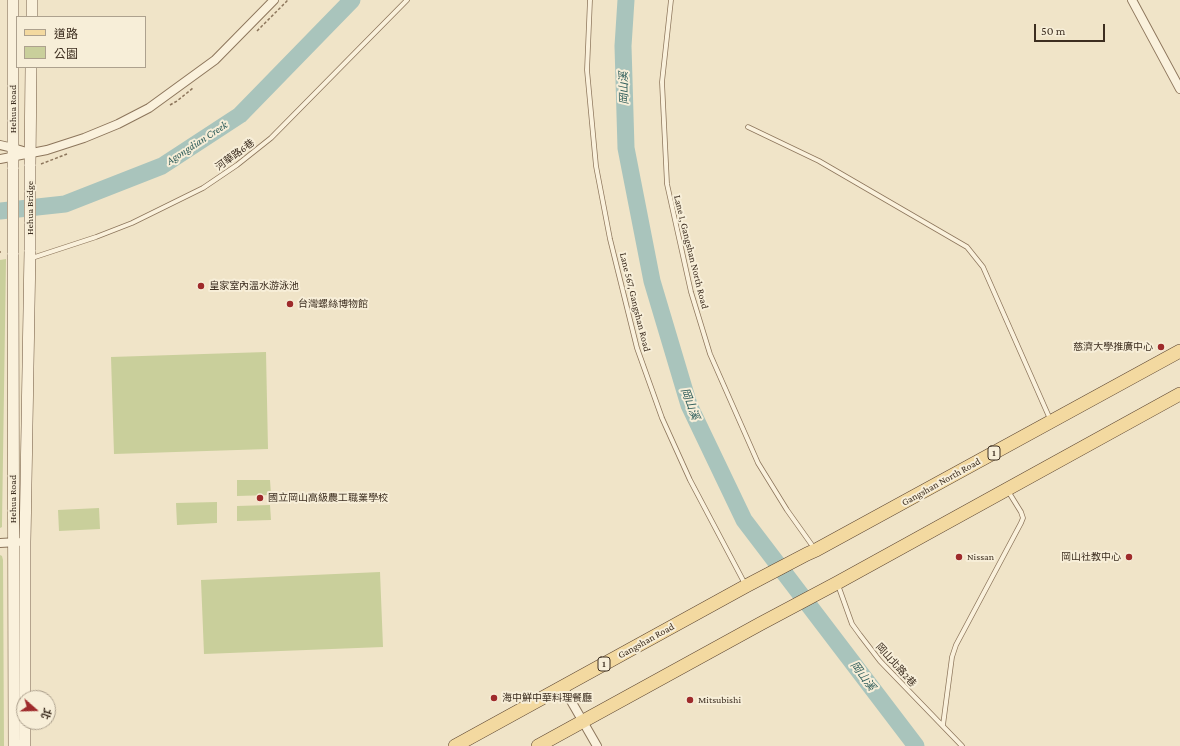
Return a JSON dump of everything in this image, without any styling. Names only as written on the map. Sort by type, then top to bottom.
[{"type":"main road","name":"Gangshan North Road","points":[[811,552],[1180,351]]},
{"type":"main road","points":[[538,746],[1180,394]]},
{"type":"main road","name":"1","points":[[749,584],[811,552]]},
{"type":"main road","name":"Gangshan Road","points":[[455,746],[749,584]]},
{"type":"street","name":"Hehua Road","points":[[13,0],[13,169]]},
{"type":"street","points":[[32,0],[32,16]]},
{"type":"street","points":[[0,145],[14,152],[30,153],[47,150],[84,138],[118,124],[149,108],[215,60],[274,0]]},
{"type":"street","points":[[1132,0],[1180,89]]},
{"type":"street","name":"Hehua Road","points":[[30,166],[31,68]]},
{"type":"street","points":[[0,159],[14,152]]},
{"type":"street","name":"Hehua Bridge","points":[[30,166],[30,254]]},
{"type":"street","name":"Hehua Bridge","points":[[13,169],[13,253]]},
{"type":"street","name":"Hehua Road","points":[[13,253],[19,542],[25,690]]},
{"type":"street","name":"Hehua Road","points":[[14,746],[19,542],[30,254]]},
{"type":"street","points":[[0,543],[19,542]]},
{"type":"street","points":[[563,687],[597,746]]},
{"type":"street","points":[[25,730],[25,746]]},
{"type":"lane","name":"河華路6巷","points":[[30,254],[88,240],[132,223],[202,188],[237,165],[271,138],[407,0]]},
{"type":"lane","name":"Lane 567, Gangshan Road","points":[[590,0],[587,70],[596,166],[610,239],[637,348],[662,418],[690,480],[749,584]]},
{"type":"lane","name":"Lane 1, Gangshan North Road","points":[[671,0],[662,82],[667,184],[691,292],[710,354],[758,464],[811,552]]},
{"type":"lane","points":[[748,127],[819,161],[967,246],[983,266],[1051,421]]},
{"type":"lane","points":[[943,726],[952,657],[956,645],[1021,523],[1021,512],[1007,489]]},
{"type":"lane","name":"岡山北路2巷","points":[[837,583],[852,624],[860,636],[880,661],[962,746]]},
{"type":"green space","points":[[6,259],[2,527],[0,528],[0,260]]},
{"type":"green space","points":[[266,352],[268,449],[114,454],[111,357]]},
{"type":"green space","points":[[237,480],[270,480],[271,495],[237,496]]},
{"type":"green space","points":[[217,502],[217,523],[177,525],[176,503]]},
{"type":"green space","points":[[270,505],[271,520],[237,521],[237,506]]},
{"type":"green space","points":[[99,508],[100,529],[59,531],[58,510]]},
{"type":"green space","points":[[0,555],[2,556],[3,560],[4,746],[0,746]]},
{"type":"green space","points":[[380,572],[383,647],[204,654],[201,580]]},
{"type":"waterway","name":"Agongdian Creek","points":[[0,211],[65,204],[162,166],[240,115],[352,0]]},
{"type":"waterway","name":"岡山溪","points":[[626,0],[623,46],[626,148],[652,281],[689,405],[744,520],[916,746]]},
{"type":"place","name":"皇家室內溫水游泳池","points":[[201,286]]},
{"type":"place","name":"台灣螺絲博物館","points":[[290,304]]},
{"type":"place","name":"慈濟大學推廣中心","points":[[1161,347]]},
{"type":"place","name":"國立岡山高級農工職業學校","points":[[260,498]]},
{"type":"place","name":"Nissan","points":[[959,557]]},
{"type":"place","name":"岡山社教中心","points":[[1129,557]]},
{"type":"place","name":"海中鮮中華料理餐廳","points":[[494,698]]},
{"type":"place","name":"Mitsubishi","points":[[690,700]]}]
